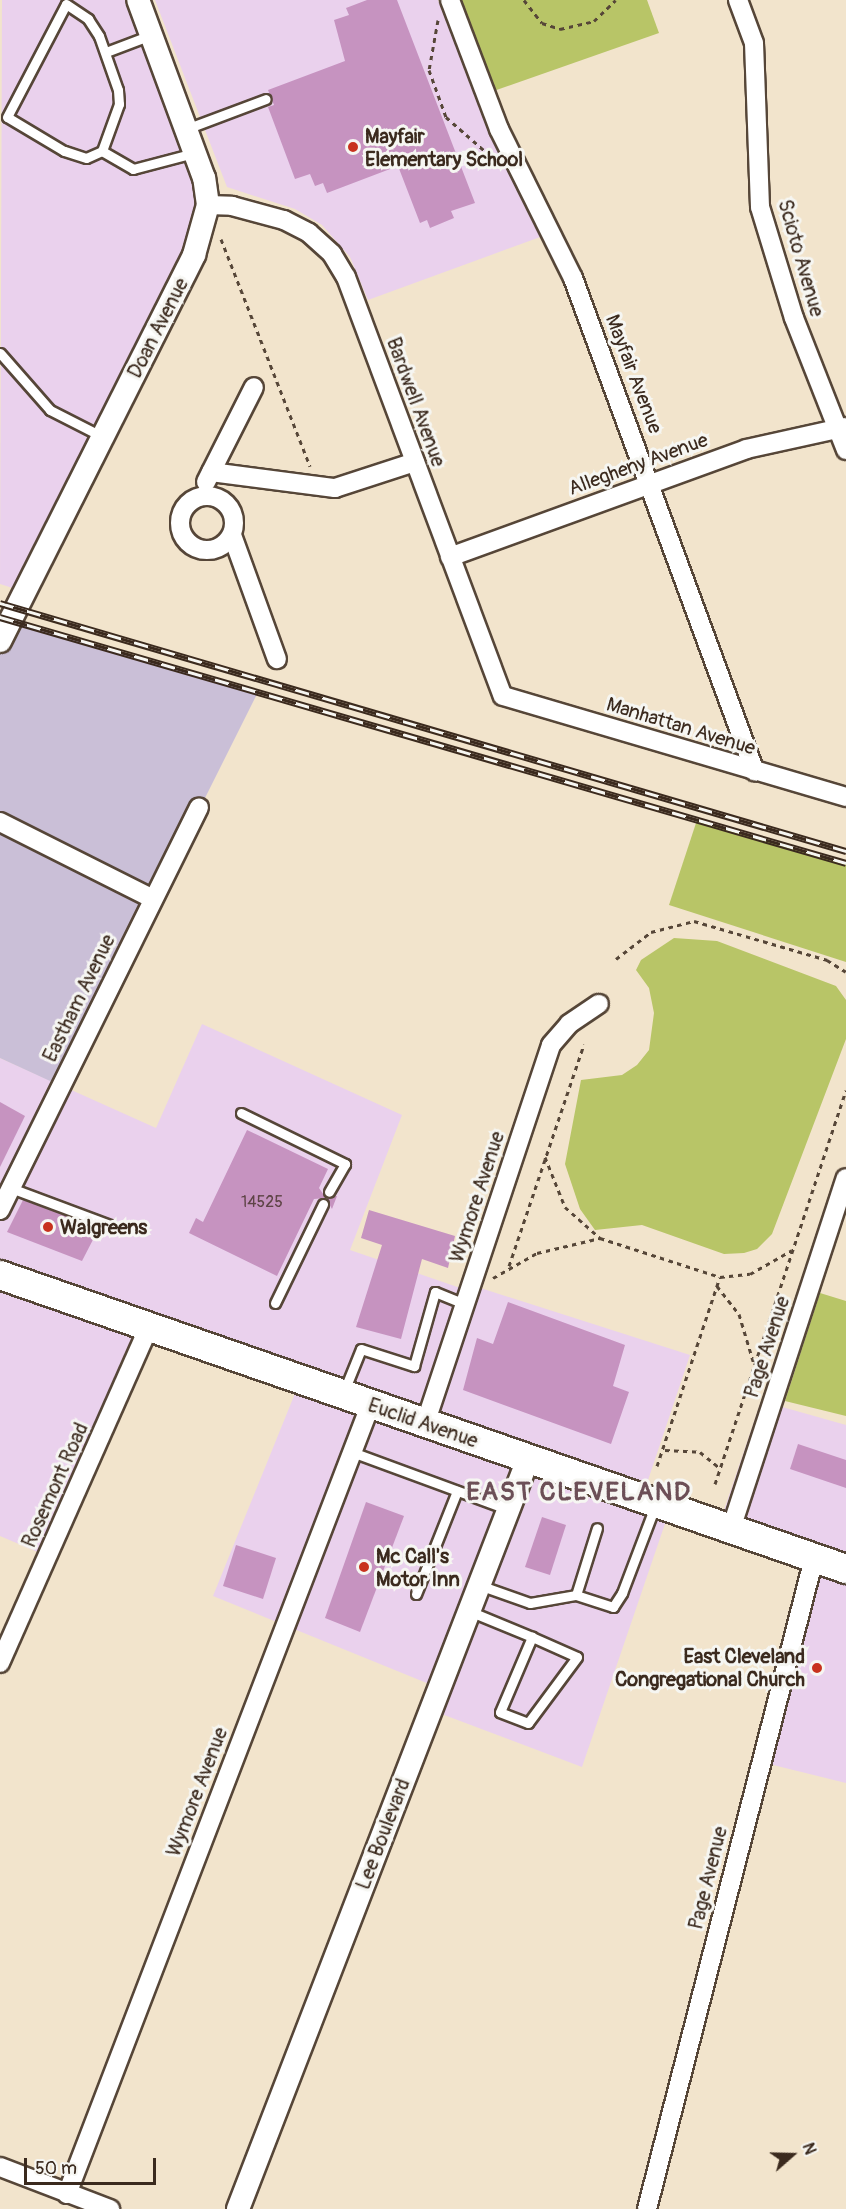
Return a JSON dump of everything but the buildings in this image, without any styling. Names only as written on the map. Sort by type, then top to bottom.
[{"type":"main road","name":"Euclid Avenue","points":[[0,1275],[150,1325],[370,1406],[846,1569]]},
{"type":"street","name":"Doan Avenue","points":[[0,641],[194,255],[208,205],[195,153],[138,0]]},
{"type":"street","name":"Mayfair Avenue","points":[[450,0],[499,129],[573,278],[651,483],[755,772]]},
{"type":"street","name":"Scioto Avenue","points":[[738,0],[754,43],[759,207],[794,318],[842,428],[846,450]]},
{"type":"street","name":"Bardwell Avenue","points":[[208,205],[232,206],[284,220],[309,233],[332,255],[346,277],[503,696]]},
{"type":"street","points":[[199,497],[254,387]]},
{"type":"street","name":"Allegheny Avenue","points":[[450,557],[746,449],[842,428]]},
{"type":"street","points":[[211,472],[335,488],[415,462]]},
{"type":"street","points":[[232,535],[212,550],[188,543],[183,536],[180,517],[190,501],[199,497],[208,495],[226,502],[234,518],[232,535],[277,659]]},
{"type":"street","name":"Manhattan Avenue","points":[[503,696],[755,772],[846,796]]},
{"type":"street","name":"Eastham Avenue","points":[[0,1210],[200,808]]},
{"type":"street","points":[[0,822],[153,899]]},
{"type":"street","name":"Wymore Avenue","points":[[425,1424],[551,1045],[569,1024],[599,1004]]},
{"type":"street","name":"Page Avenue","points":[[731,1530],[846,1178]]},
{"type":"street","name":"Rosemont Road","points":[[0,1662],[150,1325]]},
{"type":"street","name":"Wymore Avenue","points":[[67,2194],[370,1406]]},
{"type":"street","name":"Lee Boulevard","points":[[238,2209],[528,1459]]},
{"type":"street","name":"Page Avenue","points":[[646,2209],[814,1558]]},
{"type":"street","points":[[0,2167],[110,2209]]},
{"type":"lane","points":[[66,4],[88,19],[106,52],[119,104],[102,151],[86,158],[64,151],[7,117],[66,4]]},
{"type":"lane","points":[[106,52],[151,35]]},
{"type":"lane","points":[[186,129],[266,99]]},
{"type":"lane","points":[[102,151],[133,169],[195,153]]},
{"type":"lane","points":[[0,353],[50,410],[103,437]]},
{"type":"lane","points":[[241,1113],[345,1164],[329,1192]]},
{"type":"lane","points":[[11,1188],[110,1225]]},
{"type":"lane","points":[[275,1303],[323,1204]]},
{"type":"lane","points":[[342,1396],[361,1349],[414,1366],[435,1292],[465,1304]]},
{"type":"lane","points":[[352,1452],[509,1510]]},
{"type":"lane","points":[[416,1594],[456,1491]]},
{"type":"lane","points":[[479,1585],[531,1603],[576,1595],[613,1607],[622,1593],[656,1503]]},
{"type":"lane","points":[[576,1595],[597,1528]]},
{"type":"lane","points":[[469,1611],[532,1637],[577,1657],[528,1724],[500,1712],[532,1637]]},
{"type":"path","points":[[524,0],[542,23],[560,29],[594,21],[616,0]]},
{"type":"path","points":[[438,20],[429,70],[446,117],[495,160]]},
{"type":"path","points":[[221,238],[312,473]]},
{"type":"path","points":[[616,959],[651,932],[694,921],[827,960],[846,972]]},
{"type":"path","points":[[509,1266],[584,1044]]},
{"type":"path","points":[[715,1484],[846,1090]]},
{"type":"path","points":[[545,1157],[565,1207],[600,1238],[720,1277],[760,1271],[794,1249]]},
{"type":"path","points":[[487,1281],[509,1266],[547,1250],[600,1238]]},
{"type":"path","points":[[657,1466],[720,1277]]},
{"type":"path","points":[[717,1286],[740,1314],[754,1366]]},
{"type":"path","points":[[664,1450],[700,1452],[720,1468]]},
{"type":"shaded area","points":[[2,0],[138,0],[208,205],[25,592],[0,584]]},
{"type":"shaded area","name":"Mayfair Elementary School","points":[[155,0],[438,0],[495,145],[543,236],[368,300],[350,257],[322,225],[295,209],[227,187]]},
{"type":"shaded area","points":[[10,620],[258,692],[61,1086],[0,1058],[0,639]]},
{"type":"shaded area","points":[[202,1024],[402,1115],[350,1250],[469,1291],[471,1285],[690,1355],[642,1498],[670,1509],[582,1767],[431,1710],[439,1688],[213,1596],[300,1381],[151,1326],[47,1556],[0,1536],[0,1058],[156,1128]]},
{"type":"shaded area","points":[[761,1401],[846,1425],[846,1783],[761,1762],[814,1558],[719,1525]]},
{"type":"green space","points":[[450,0],[647,0],[659,33],[485,94]]},
{"type":"green space","points":[[697,820],[846,863],[846,962],[669,905]]},
{"type":"green space","points":[[674,938],[717,941],[836,986],[846,1000],[846,1039],[772,1234],[757,1249],[744,1253],[724,1254],[642,1225],[595,1230],[580,1209],[565,1164],[581,1080],[622,1075],[637,1065],[649,1050],[654,1013],[649,988],[636,970],[641,960]]},
{"type":"green space","points":[[820,1293],[846,1301],[846,1416],[785,1401]]},
{"type":"railway","points":[[0,603],[846,851]]},
{"type":"railway","points":[[0,617],[846,863]]},
{"type":"place","name":"Mayfair Elementary School","points":[[353,147]]},
{"type":"place","name":"Walgreens","points":[[48,1227]]},
{"type":"place","name":"Mc Call's Motor Inn","points":[[364,1567]]},
{"type":"place","name":"East Cleveland Congregational Church","points":[[817,1668]]},
{"type":"district","name":"EAST CLEVELAND","points":[[579,1493]]}]
